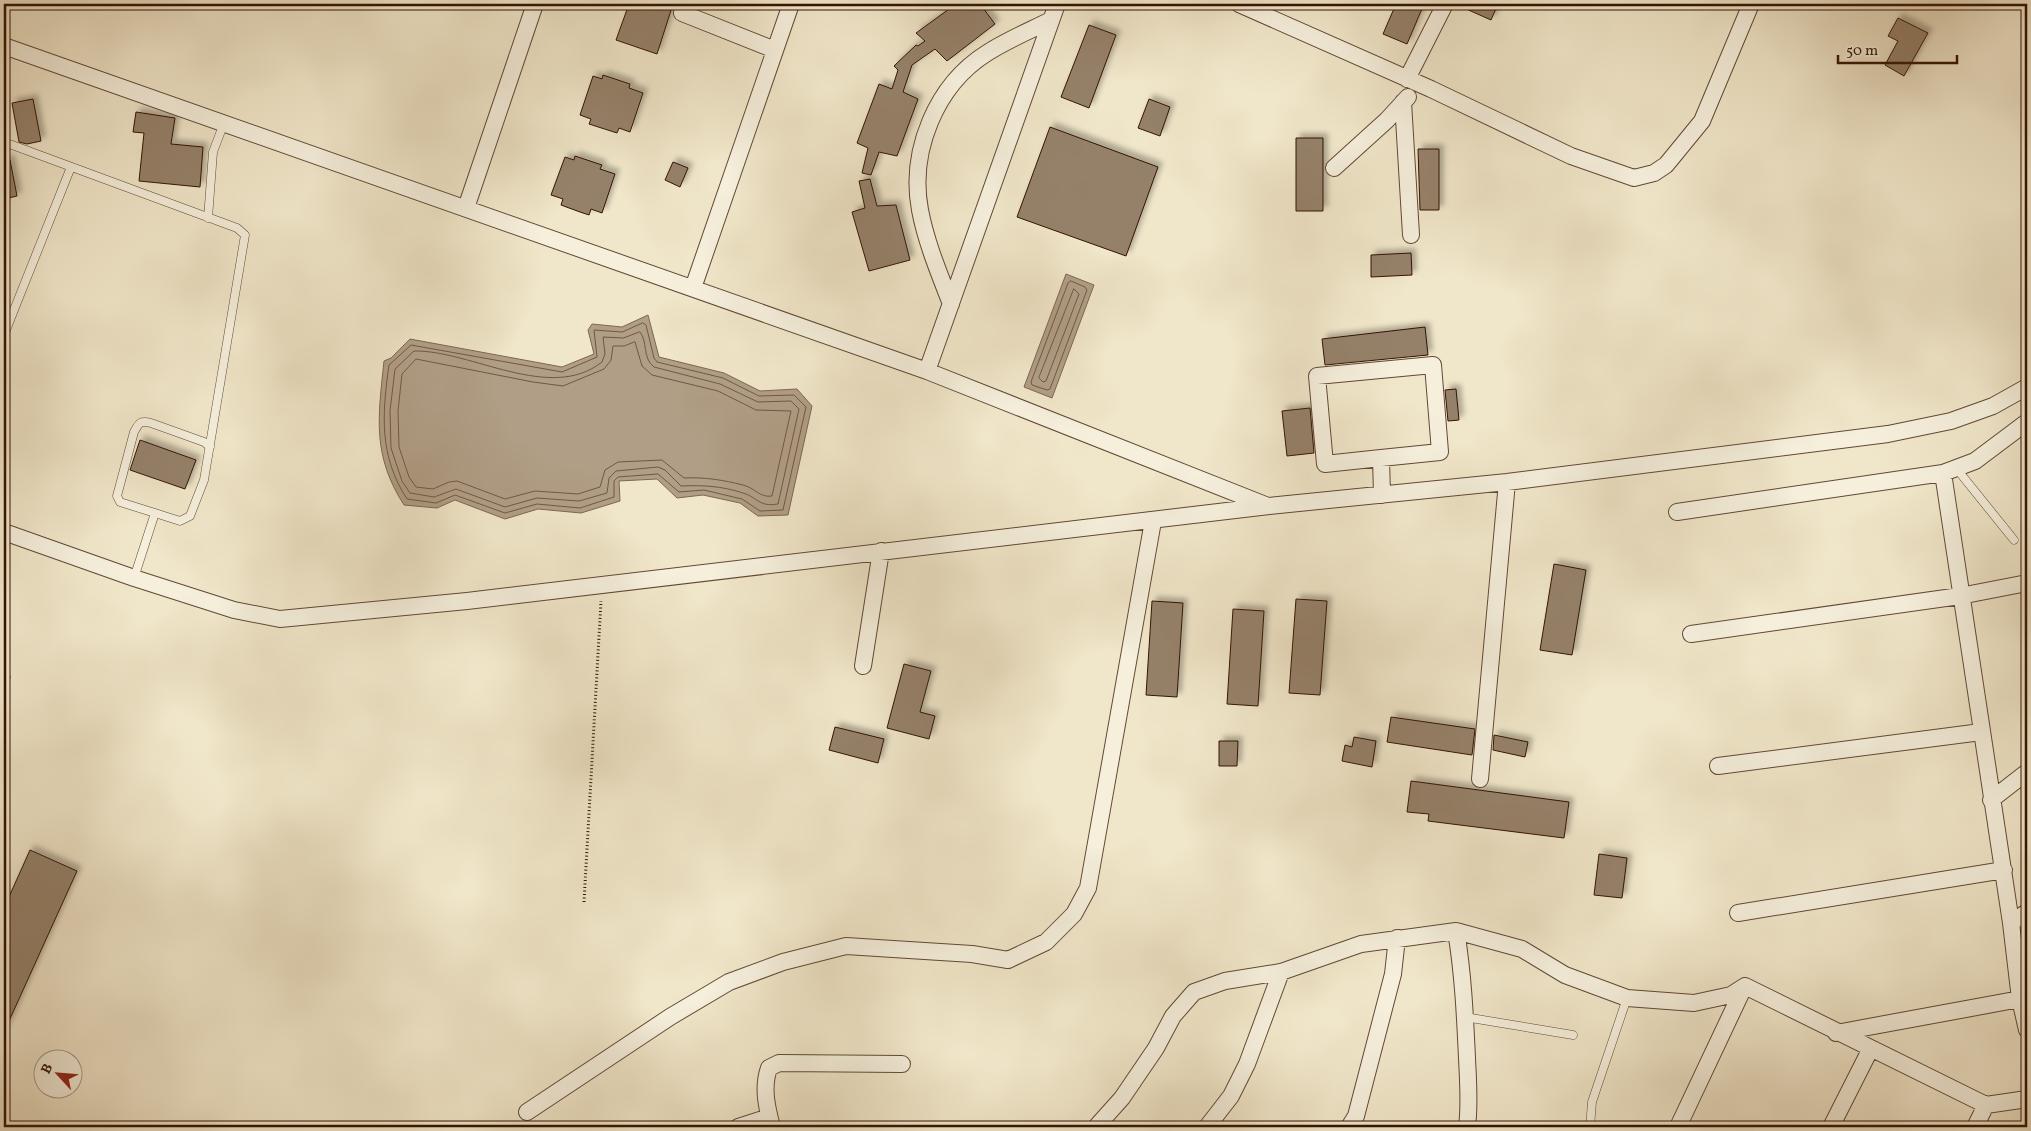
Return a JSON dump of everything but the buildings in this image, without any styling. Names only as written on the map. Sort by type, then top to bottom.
[{"type":"street","points":[[466,208],[535,4]]},
{"type":"street","points":[[693,288],[791,4]]},
{"type":"street","points":[[927,371],[1057,4]]},
{"type":"street","points":[[1239,4],[1413,81],[1571,156],[1634,178],[1654,173],[1666,165],[1702,121],[1752,4]]},
{"type":"street","points":[[1334,168],[1387,120],[1403,102],[1445,4]]},
{"type":"street","points":[[682,13],[775,50]]},
{"type":"street","points":[[951,304],[932,253],[920,208],[918,172],[924,136],[942,101],[973,64],[1014,37],[1051,20]]},
{"type":"street","points":[[4,46],[927,371],[1269,506]]},
{"type":"street","points":[[1403,102],[1411,235]]},
{"type":"street","points":[[1432,365],[1440,452],[1382,458],[1325,464],[1317,376],[1432,365]]},
{"type":"street","points":[[4,532],[134,578],[234,610],[280,619],[467,602],[1269,506],[1507,482],[1888,434],[1951,421],[1993,406],[2027,387]]},
{"type":"street","points":[[1677,512],[1949,471],[1975,461],[2027,422]]},
{"type":"street","points":[[1382,458],[1382,495]]},
{"type":"street","points":[[1949,471],[1960,596],[1991,800],[2004,870],[2020,999],[2027,1030]]},
{"type":"street","points":[[1480,780],[1507,482]]},
{"type":"street","points":[[527,1112],[670,1018],[729,982],[783,962],[846,946],[972,954],[1008,960],[1046,942],[1074,914],[1088,888],[1153,521]]},
{"type":"street","points":[[863,666],[881,551]]},
{"type":"street","points":[[1690,634],[1960,596],[2027,583]]},
{"type":"street","points":[[1718,766],[1981,732]]},
{"type":"street","points":[[1991,800],[2027,772]]},
{"type":"street","points":[[1738,913],[2004,870]]},
{"type":"street","points":[[2011,923],[2027,912]]},
{"type":"street","points":[[1456,931],[1462,968],[1465,1017],[1469,1111],[1467,1127]]},
{"type":"street","points":[[1096,1127],[1122,1098],[1156,1048],[1173,1016],[1194,992],[1225,980],[1281,972],[1361,944],[1456,931],[1522,949],[1565,975],[1627,998],[1694,1003],[1731,995],[1745,986]]},
{"type":"street","points":[[1349,1127],[1356,1116],[1393,974],[1397,938]]},
{"type":"street","points":[[1207,1127],[1231,1096],[1247,1064],[1281,972]]},
{"type":"street","points":[[1745,986],[1870,1050],[1986,1105],[2027,1099]]},
{"type":"street","points":[[1678,1127],[1745,986]]},
{"type":"street","points":[[1836,1033],[2020,999]]},
{"type":"street","points":[[1831,1127],[1870,1050]]},
{"type":"street","points":[[738,1127],[771,1122],[765,1092],[766,1077],[769,1068],[779,1063],[902,1064]]},
{"type":"street","points":[[1975,1127],[1986,1105]]},
{"type":"lane","points":[[208,218],[212,152],[224,123]]},
{"type":"lane","points":[[4,142],[236,228],[245,235],[245,241],[210,447],[204,480],[190,516],[180,521],[120,502],[117,496],[134,432],[139,423],[143,421],[151,423],[204,442],[210,447]]},
{"type":"lane","points":[[4,335],[71,167]]},
{"type":"lane","points":[[1949,471],[2014,540]]},
{"type":"lane","points":[[134,578],[155,513]]},
{"type":"lane","points":[[1590,1127],[1592,1102],[1627,998]]},
{"type":"lane","points":[[1465,1017],[1573,1035]]},
{"type":"path","points":[[584,902],[597,700],[601,585]]},
{"type":"water","points":[[1066,274],[1094,285],[1052,398],[1024,387]]},
{"type":"water","points":[[648,315],[659,357],[724,373],[760,391],[797,389],[812,406],[788,515],[758,516],[740,503],[703,495],[677,498],[657,479],[619,481],[620,501],[581,513],[538,509],[505,519],[455,500],[437,508],[404,505],[394,487],[382,452],[379,418],[384,361],[391,358],[410,339],[562,367],[594,354],[588,330],[592,324],[622,327]]}]
